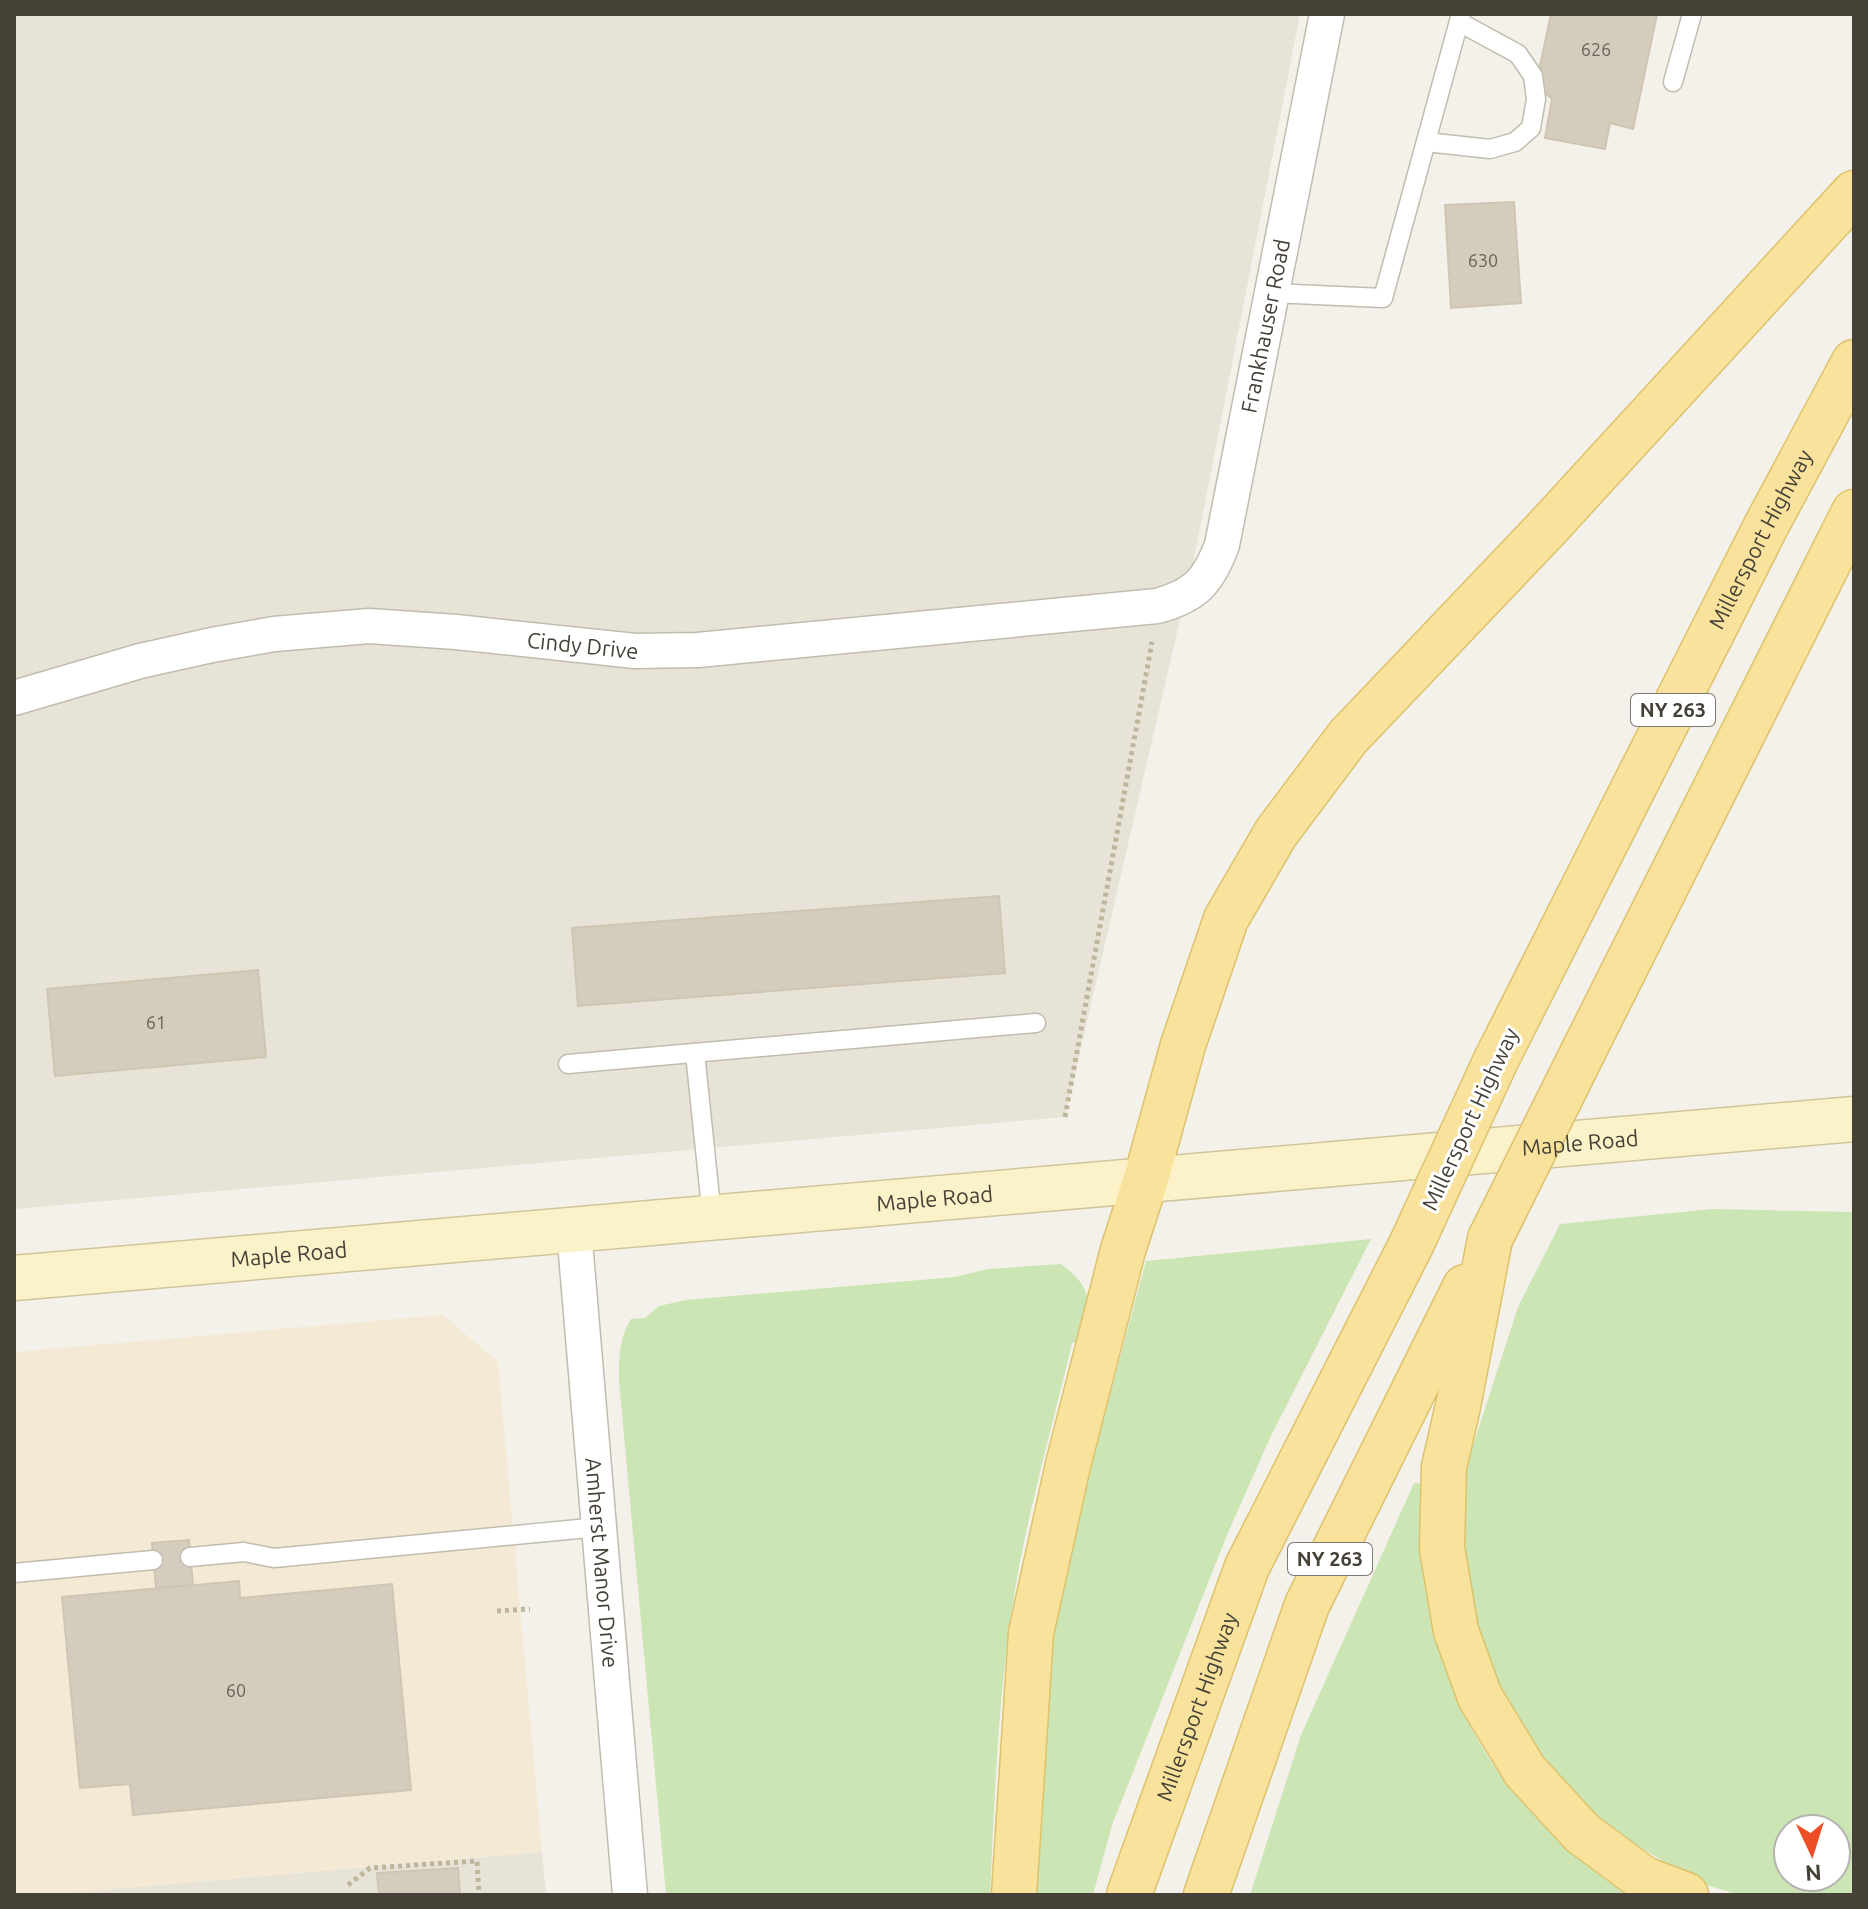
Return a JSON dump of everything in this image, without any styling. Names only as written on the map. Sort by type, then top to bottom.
[{"type":"main road","points":[[1014,1895],[1031,1633],[1068,1465],[1119,1265],[1183,1045],[1226,919],[1276,833],[1348,737],[1547,528],[1854,193]]},
{"type":"main road","name":"Millersport Highway","points":[[1129,1895],[1247,1567],[1411,1245],[1496,1060],[1759,540],[1854,362]]},
{"type":"main road","name":"NY 263","points":[[1206,1895],[1307,1605],[1854,512]]},
{"type":"main road","name":"Maple Road","points":[[14,1278],[1854,1119]]},
{"type":"main road","points":[[1490,1239],[1444,1467],[1442,1548],[1456,1631],[1480,1697],[1525,1771],[1582,1833],[1644,1879],[1686,1895]]},
{"type":"street","name":"Frankhauser Road","points":[[1157,606],[1180,599],[1195,590],[1208,576],[1217,557],[1327,14]]},
{"type":"street","name":"Cindy Drive","points":[[14,698],[140,661],[212,645],[274,634],[353,627],[456,632],[635,651],[698,650],[1157,606]]},
{"type":"street","name":"Amherst Manor Drive","points":[[574,1230],[630,1895]]},
{"type":"lane","points":[[1673,82],[1692,14]]},
{"type":"lane","points":[[1272,293],[1383,298],[1460,18],[1518,54],[1533,76],[1536,99],[1531,128],[1515,142],[1490,149],[1426,142]]},
{"type":"lane","points":[[568,1064],[1036,1023]]},
{"type":"lane","points":[[695,1053],[712,1217]]},
{"type":"lane","points":[[190,1557],[244,1552],[274,1558],[599,1527]]},
{"type":"lane","points":[[18,1572],[153,1560]]},
{"type":"path","points":[[1065,1117],[1157,606]]},
{"type":"path","points":[[497,1611],[530,1609]]},
{"type":"path","points":[[348,1885],[370,1868],[477,1861],[479,1895]]},
{"type":"shaded area","points":[[14,14],[1300,14],[1194,559],[1065,1117],[14,1209]]},
{"type":"shaded area","points":[[443,1315],[498,1362],[542,1852],[14,1895],[14,1352]]},
{"type":"shaded area","points":[[542,1852],[546,1895],[43,1895]]},
{"type":"green space","points":[[1713,1209],[1854,1212],[1854,1895],[1739,1895],[1700,1883],[1638,1846],[1590,1810],[1548,1767],[1515,1717],[1488,1659],[1470,1600],[1463,1525],[1466,1467],[1518,1307],[1560,1224]]},
{"type":"green space","points":[[1371,1239],[1270,1438],[1227,1535],[1112,1825],[1093,1895],[1037,1895],[1040,1789],[1054,1622],[1091,1465],[1146,1261]]},
{"type":"green space","points":[[1061,1264],[1079,1281],[1087,1297],[1089,1341],[1072,1343],[1020,1562],[1003,1686],[990,1895],[666,1895],[619,1380],[622,1341],[631,1319],[645,1318],[659,1306],[686,1300],[955,1277],[988,1269]]},
{"type":"green space","points":[[1414,1483],[1422,1484],[1420,1545],[1436,1636],[1450,1680],[1468,1721],[1491,1761],[1549,1831],[1592,1866],[1643,1895],[1250,1895],[1301,1735]]},
{"type":"building","points":[[1551,14],[1657,14],[1633,129],[1610,123],[1605,149],[1545,138],[1552,99],[1536,85]]},
{"type":"building","points":[[1514,202],[1521,303],[1451,308],[1445,205]]},
{"type":"building","points":[[999,896],[1005,973],[578,1006],[572,928]]},
{"type":"building","points":[[258,970],[266,1057],[55,1076],[47,989]]},
{"type":"building","points":[[189,1540],[193,1585],[156,1588],[152,1543]]},
{"type":"building","points":[[239,1581],[240,1598],[392,1584],[411,1790],[133,1815],[130,1784],[80,1788],[62,1597]]},
{"type":"building","points":[[458,1868],[460,1895],[379,1895],[377,1873]]}]
